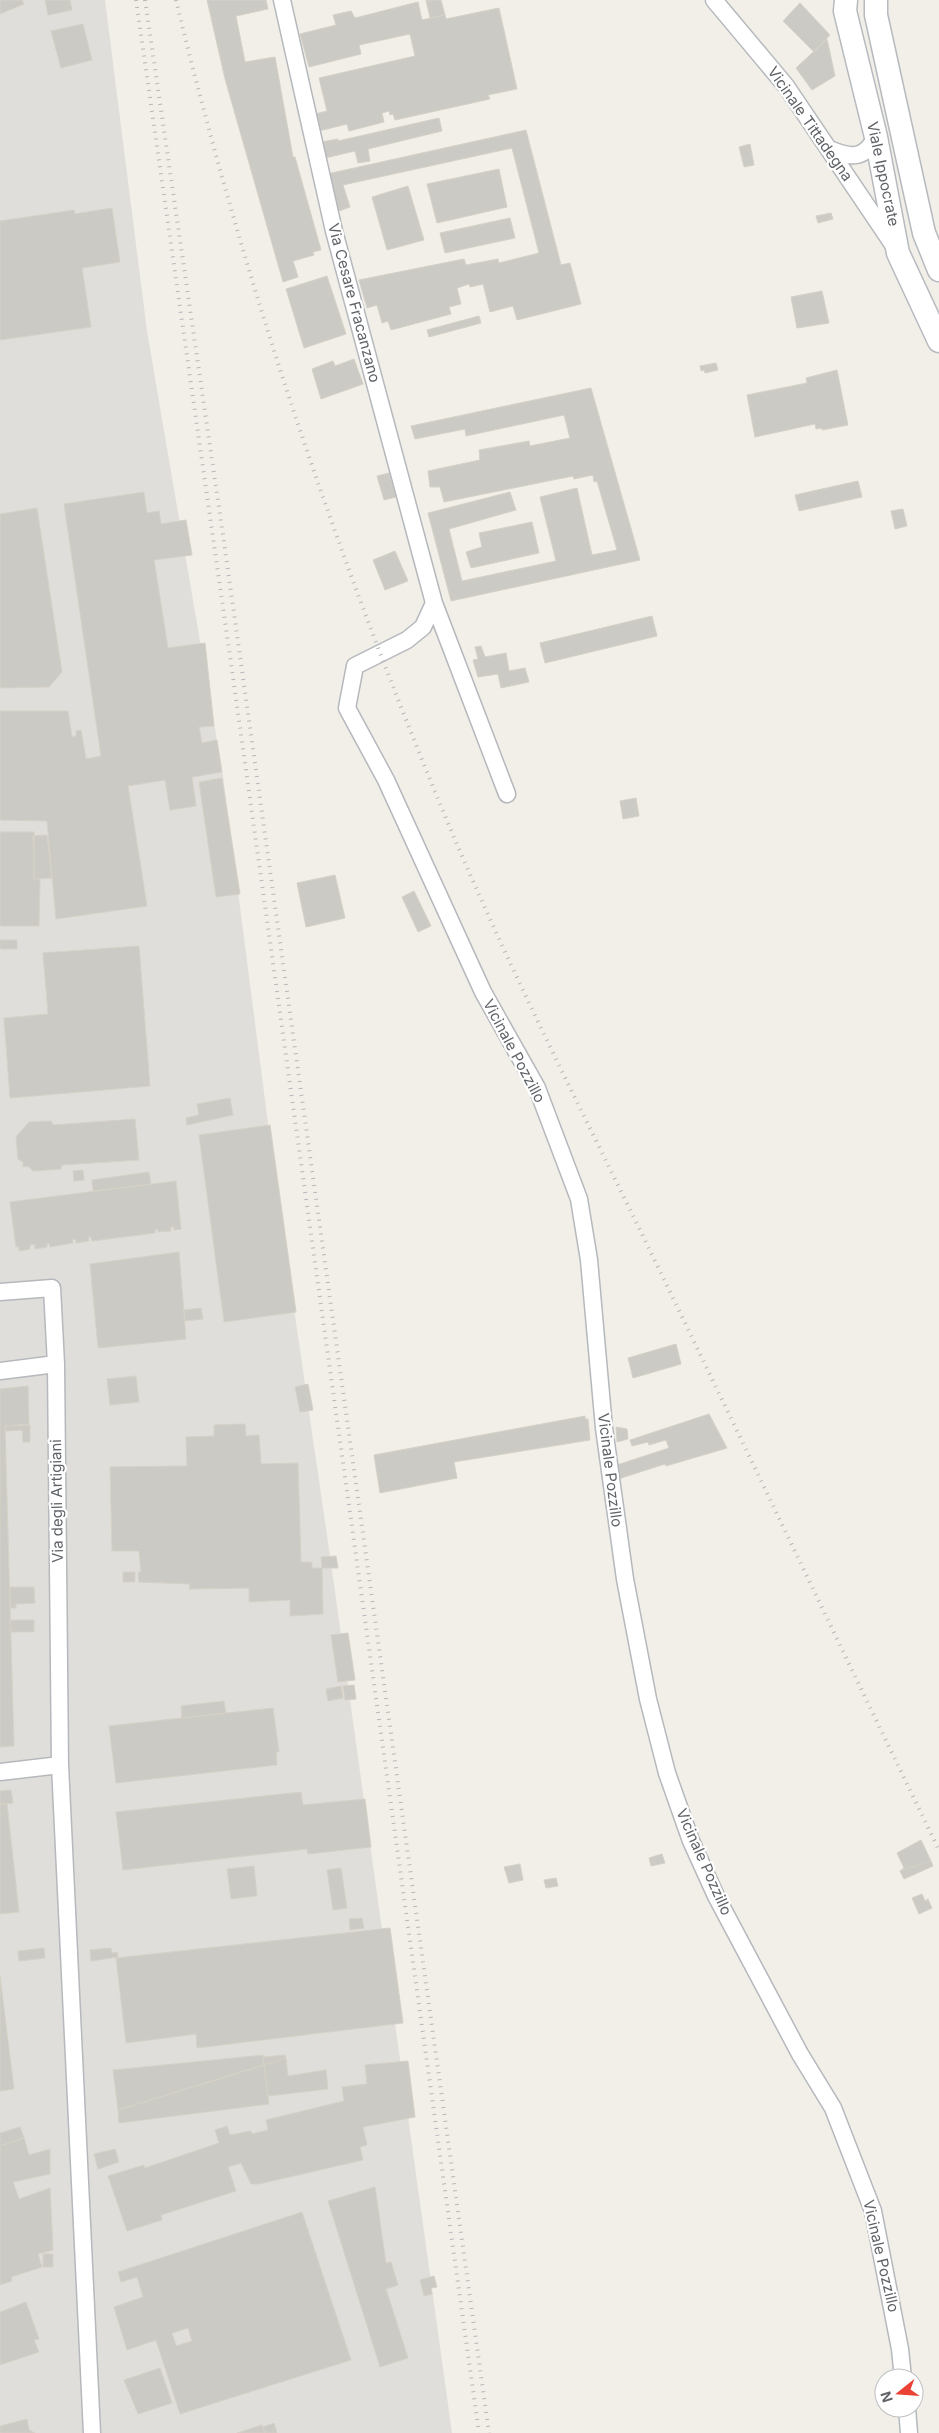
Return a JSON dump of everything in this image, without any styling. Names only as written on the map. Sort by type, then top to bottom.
[{"type":"street","name":"Via Cesare Fracanzano","points":[[282,0],[334,231],[434,603],[507,794]]},
{"type":"street","name":"Vicinale Tittadegna","points":[[714,0],[786,86],[898,253]]},
{"type":"street","name":"Viale Ippocrate","points":[[846,0],[845,11],[876,137],[898,253],[939,342]]},
{"type":"street","name":"Viale Ippocrate","points":[[876,0],[876,15],[924,233],[939,270]]},
{"type":"street","points":[[829,149],[846,156],[858,155],[870,149],[876,137]]},
{"type":"street","name":"Vicinale Pozzillo","points":[[434,603],[423,627],[408,640],[355,666],[347,708],[386,780],[483,992],[537,1088],[579,1199],[589,1260],[604,1428],[625,1579],[648,1699],[667,1773],[691,1841],[716,1896],[800,2054],[834,2108],[873,2211],[900,2349],[902,2368]]},
{"type":"street","name":"Via degli Artigiani","points":[[0,1292],[52,1288],[56,1364],[60,1765],[92,2433]]},
{"type":"street","points":[[0,1371],[56,1364]]},
{"type":"street","points":[[0,1772],[60,1765]]},
{"type":"street","points":[[907,2418],[909,2433]]},
{"type":"shaded area","points":[[0,0],[105,0],[147,331],[223,776],[276,1185],[331,1563],[452,2433],[0,2433]]},
{"type":"building","points":[[0,0],[22,0],[24,4],[0,14]]},
{"type":"building","points":[[45,0],[70,0],[72,10],[48,15]]},
{"type":"building","points":[[207,0],[266,0],[268,9],[236,16],[245,62],[275,57],[293,157],[295,157],[321,250],[313,252],[314,255],[293,261],[298,277],[283,282],[225,79]]},
{"type":"building","points":[[426,0],[441,0],[445,15],[430,18]]},
{"type":"building","points":[[418,2],[422,20],[445,15],[446,19],[499,8],[517,89],[488,95],[490,99],[395,120],[393,114],[390,115],[389,111],[382,113],[384,122],[349,131],[347,124],[319,131],[315,114],[327,111],[319,78],[415,56],[410,34],[359,45],[361,54],[309,67],[300,34],[336,25],[333,15],[351,11],[355,18]]},
{"type":"building","points":[[800,3],[830,35],[814,52],[783,21]]},
{"type":"building","points":[[83,24],[92,60],[61,68],[51,31]]},
{"type":"building","points":[[827,39],[835,76],[812,90],[796,68]]},
{"type":"building","points":[[439,118],[442,131],[368,149],[370,161],[358,163],[355,151],[325,158],[321,142],[338,139],[338,141]]},
{"type":"building","points":[[526,130],[561,265],[570,263],[581,304],[517,320],[513,306],[490,312],[483,284],[470,287],[469,284],[457,288],[461,304],[449,307],[451,314],[391,330],[388,321],[382,323],[377,305],[367,308],[359,280],[464,259],[466,265],[498,259],[499,263],[539,253],[512,148],[343,185],[350,207],[339,211],[327,174]]},
{"type":"building","points":[[750,144],[754,165],[744,167],[739,147]]},
{"type":"building","points":[[499,169],[507,207],[437,223],[427,184]]},
{"type":"building","points":[[408,186],[424,240],[387,250],[372,197]]},
{"type":"building","points":[[112,208],[120,262],[82,268],[91,327],[0,340],[0,221],[74,210],[75,214]]},
{"type":"building","points":[[831,213],[833,219],[818,223],[816,216]]},
{"type":"building","points":[[510,218],[515,238],[445,253],[440,233]]},
{"type":"building","points":[[327,276],[346,334],[304,348],[286,289]]},
{"type":"building","points":[[822,291],[829,323],[797,328],[791,297]]},
{"type":"building","points":[[479,316],[481,323],[429,337],[427,330]]},
{"type":"building","points":[[354,359],[363,384],[321,399],[312,369],[333,361],[335,366]]},
{"type":"building","points":[[716,363],[718,370],[705,373],[704,370],[701,371],[700,366]]},
{"type":"building","points":[[837,370],[848,425],[822,430],[822,428],[816,429],[815,424],[755,437],[747,395],[807,383],[806,378]]},
{"type":"building","points":[[591,388],[640,560],[451,601],[428,513],[510,492],[516,510],[449,529],[462,581],[556,561],[540,497],[577,488],[592,555],[617,550],[597,481],[594,482],[593,475],[574,479],[573,476],[444,502],[440,487],[430,487],[428,471],[480,460],[479,450],[529,441],[530,446],[570,438],[564,415],[466,436],[465,429],[415,439],[411,426]]},
{"type":"building","points":[[389,473],[396,497],[384,500],[377,476]]},
{"type":"building","points":[[858,481],[862,497],[799,511],[795,495]]},
{"type":"building","points":[[144,492],[147,513],[159,511],[161,524],[186,520],[192,555],[154,560],[168,648],[205,643],[214,726],[199,727],[202,743],[217,740],[222,772],[192,777],[196,806],[170,810],[165,780],[128,786],[147,906],[56,919],[47,821],[0,820],[0,711],[68,711],[72,737],[76,736],[76,731],[81,730],[86,759],[101,756],[64,504]]},
{"type":"building","points":[[37,508],[62,672],[49,687],[0,688],[0,514]]},
{"type":"building","points":[[903,509],[907,526],[895,529],[891,511]]},
{"type":"building","points":[[532,522],[539,553],[471,568],[466,552],[482,547],[479,533]]},
{"type":"building","points":[[395,551],[408,581],[385,590],[373,560]]},
{"type":"building","points":[[652,616],[657,636],[545,663],[540,643]]},
{"type":"building","points":[[481,646],[485,657],[506,653],[509,671],[525,668],[529,682],[501,688],[498,674],[478,677],[473,660],[478,659],[475,647]]},
{"type":"building","points":[[222,778],[240,894],[216,897],[199,782]]},
{"type":"building","points":[[636,798],[639,816],[623,819],[620,801]]},
{"type":"building","points":[[0,832],[34,832],[34,879],[40,879],[39,926],[0,926]]},
{"type":"building","points":[[47,835],[52,878],[34,879],[33,836]]},
{"type":"building","points":[[335,875],[345,918],[306,927],[297,883]]},
{"type":"building","points":[[414,891],[431,926],[418,932],[402,897]]},
{"type":"building","points":[[0,940],[17,940],[17,949],[0,949]]},
{"type":"building","points":[[139,946],[150,1086],[10,1098],[4,1018],[48,1014],[43,953]]},
{"type":"building","points":[[230,1098],[233,1115],[187,1125],[186,1118],[199,1115],[197,1104]]},
{"type":"building","points":[[135,1119],[139,1160],[62,1165],[61,1169],[33,1171],[28,1166],[23,1167],[23,1162],[18,1159],[16,1137],[29,1122],[51,1121],[53,1125]]},
{"type":"building","points":[[270,1125],[296,1312],[224,1322],[199,1135]]},
{"type":"building","points":[[83,1170],[84,1180],[74,1181],[73,1171]]},
{"type":"building","points":[[149,1172],[151,1184],[93,1191],[92,1180]]},
{"type":"building","points":[[176,1181],[181,1229],[174,1230],[174,1227],[170,1227],[171,1231],[158,1232],[158,1229],[155,1230],[155,1233],[92,1241],[91,1237],[88,1237],[89,1241],[76,1243],[76,1239],[72,1240],[73,1243],[50,1247],[49,1243],[47,1247],[35,1249],[35,1244],[30,1245],[30,1249],[19,1251],[19,1247],[16,1247],[10,1202]]},
{"type":"building","points":[[179,1252],[186,1339],[98,1348],[90,1264]]},
{"type":"building","points":[[201,1308],[203,1319],[185,1321],[184,1310]]},
{"type":"building","points":[[676,1344],[681,1364],[633,1378],[628,1358]]},
{"type":"building","points":[[136,1376],[139,1402],[110,1405],[107,1379]]},
{"type":"building","points":[[308,1384],[313,1410],[300,1412],[295,1387]]},
{"type":"building","points":[[28,1386],[29,1424],[5,1426],[14,1746],[0,1747],[0,1389]]},
{"type":"building","points":[[709,1414],[727,1448],[666,1466],[665,1464],[615,1480],[614,1466],[669,1448],[666,1440],[649,1445],[648,1442],[632,1446],[630,1440]]},
{"type":"building","points":[[585,1416],[585,1419],[588,1419],[590,1440],[454,1462],[457,1478],[380,1493],[374,1455]]},
{"type":"building","points":[[245,1424],[246,1436],[259,1435],[261,1464],[298,1463],[301,1562],[312,1562],[312,1568],[322,1568],[323,1614],[290,1616],[290,1600],[249,1602],[249,1588],[189,1589],[190,1584],[139,1582],[138,1572],[141,1572],[139,1551],[112,1551],[110,1467],[187,1466],[186,1437],[214,1436],[214,1425]]},
{"type":"building","points":[[30,1425],[30,1442],[23,1442],[22,1430],[6,1431],[5,1426]]},
{"type":"building","points":[[616,1427],[627,1429],[628,1439],[617,1442]]},
{"type":"building","points":[[336,1556],[338,1568],[322,1568],[321,1557]]},
{"type":"building","points":[[123,1572],[135,1572],[135,1582],[123,1582]]},
{"type":"building","points":[[10,1587],[34,1587],[35,1603],[16,1604],[16,1608],[10,1608]]},
{"type":"building","points":[[10,1620],[34,1620],[34,1632],[11,1632]]},
{"type":"building","points":[[348,1633],[355,1680],[338,1682],[331,1635]]},
{"type":"building","points":[[354,1685],[356,1699],[345,1700],[343,1686]]},
{"type":"building","points":[[341,1686],[343,1698],[328,1701],[326,1689]]},
{"type":"building","points":[[224,1701],[226,1713],[182,1718],[181,1706]]},
{"type":"building","points":[[273,1708],[279,1752],[276,1752],[277,1765],[116,1783],[109,1726]]},
{"type":"building","points":[[11,1790],[13,1803],[0,1804],[0,1791]]},
{"type":"building","points":[[301,1792],[303,1805],[365,1799],[371,1847],[308,1854],[307,1849],[123,1870],[116,1812]]},
{"type":"building","points":[[0,1804],[7,1804],[19,1912],[0,1914]]},
{"type":"building","points":[[921,1840],[931,1861],[900,1871],[904,1868],[897,1853]]},
{"type":"building","points":[[662,1854],[665,1863],[651,1866],[649,1858]]},
{"type":"building","points":[[931,1861],[933,1866],[904,1879],[900,1871]]},
{"type":"building","points":[[520,1864],[523,1880],[509,1883],[504,1867]]},
{"type":"building","points":[[254,1866],[257,1896],[231,1899],[227,1869]]},
{"type":"building","points":[[341,1868],[347,1908],[333,1910],[327,1870]]},
{"type":"building","points":[[556,1878],[558,1886],[546,1888],[544,1880]]},
{"type":"building","points":[[922,1894],[925,1901],[928,1899],[932,1908],[919,1914],[912,1898]]},
{"type":"building","points":[[362,1918],[364,1928],[350,1930],[349,1919]]},
{"type":"building","points":[[390,1928],[403,2023],[197,2048],[196,2034],[126,2043],[116,1958]]},
{"type":"building","points":[[44,1948],[45,1958],[19,1961],[18,1951]]},
{"type":"building","points":[[111,1948],[112,1953],[117,1952],[118,1957],[91,1961],[90,1950]]},
{"type":"building","points":[[0,1976],[14,2089],[0,2091]]},
{"type":"building","points":[[263,2055],[264,2065],[118,2110],[113,2070]]},
{"type":"building","points":[[285,2055],[286,2058],[264,2065],[263,2057]]},
{"type":"building","points":[[286,2058],[288,2076],[326,2070],[328,2089],[268,2096],[264,2065]]},
{"type":"building","points":[[408,2061],[415,2117],[363,2127],[367,2145],[360,2147],[363,2160],[259,2184],[251,2184],[241,2163],[228,2167],[236,2191],[161,2215],[162,2220],[127,2231],[108,2176],[144,2165],[145,2168],[219,2143],[215,2130],[227,2126],[230,2135],[251,2131],[252,2134],[268,2130],[266,2120],[344,2101],[342,2087],[367,2084],[365,2065]]},
{"type":"building","points":[[264,2065],[269,2104],[119,2123],[118,2110]]},
{"type":"building","points":[[20,2127],[24,2138],[0,2146],[0,2133]]},
{"type":"building","points":[[24,2138],[29,2155],[50,2149],[50,2174],[13,2182],[19,2199],[50,2188],[53,2250],[38,2254],[42,2267],[11,2277],[12,2281],[0,2285],[0,2146]]},
{"type":"building","points":[[115,2149],[119,2162],[98,2169],[94,2154]]},
{"type":"building","points":[[375,2187],[386,2263],[391,2262],[398,2285],[386,2289],[408,2358],[380,2367],[328,2201]]},
{"type":"building","points":[[302,2212],[351,2360],[180,2414],[156,2340],[127,2350],[114,2307],[143,2297],[137,2277],[121,2282],[118,2272]],"holes":[[[188,2328],[192,2341],[176,2346],[172,2333]]]},
{"type":"building","points":[[43,2254],[53,2254],[53,2267],[43,2267]]},
{"type":"building","points":[[434,2276],[437,2287],[431,2288],[432,2294],[424,2296],[420,2280]]},
{"type":"building","points":[[26,2302],[39,2339],[34,2340],[39,2352],[0,2365],[0,2312]]},
{"type":"building","points":[[160,2368],[172,2403],[138,2414],[124,2380]]},
{"type":"building","points":[[27,2419],[29,2430],[35,2433],[0,2433],[0,2426]]},
{"type":"building","points":[[274,2423],[277,2433],[265,2433],[263,2427]]},
{"type":"building","points":[[262,2425],[265,2433],[237,2433]]},
{"type":"railway","points":[[136,0],[479,2433]]},
{"type":"railway","points":[[145,0],[224,542],[489,2433]]},
{"type":"railway","points":[[176,0],[229,202],[291,402],[324,501],[360,599],[397,697],[459,850],[535,1015],[939,1850]]}]
